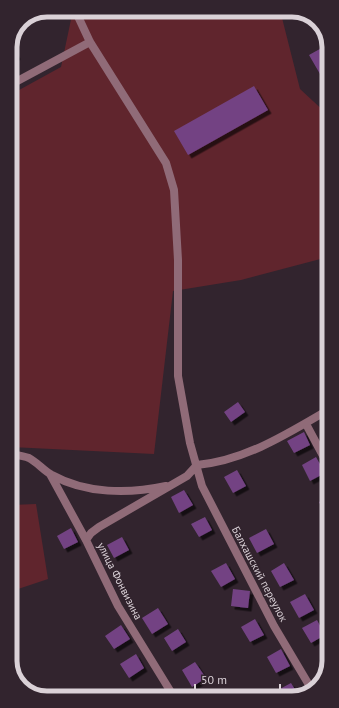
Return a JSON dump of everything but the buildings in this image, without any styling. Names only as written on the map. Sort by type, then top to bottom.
[{"type":"street","name":"Балхашский переулок","points":[[78,17],[90,42],[166,163],[174,190],[178,260],[178,376],[190,443],[197,465],[198,475],[216,514],[274,626],[309,685]]},
{"type":"street","points":[[17,81],[90,42]]},
{"type":"street","points":[[86,540],[99,527],[187,476],[197,465],[233,459],[306,424],[322,414]]},
{"type":"street","points":[[306,424],[322,455]]},
{"type":"street","points":[[17,455],[30,458],[50,474],[62,480],[88,488],[123,491],[148,489],[175,484]]},
{"type":"street","name":"улица Фонвизина","points":[[50,474],[86,540],[118,606],[170,691]]},
{"type":"shaded area","points":[[72,17],[282,17],[300,89],[322,109],[322,259],[241,280],[173,291],[154,454],[17,447],[17,91],[61,67]]},
{"type":"shaded area","points":[[36,504],[48,579],[17,589],[17,505]]}]
